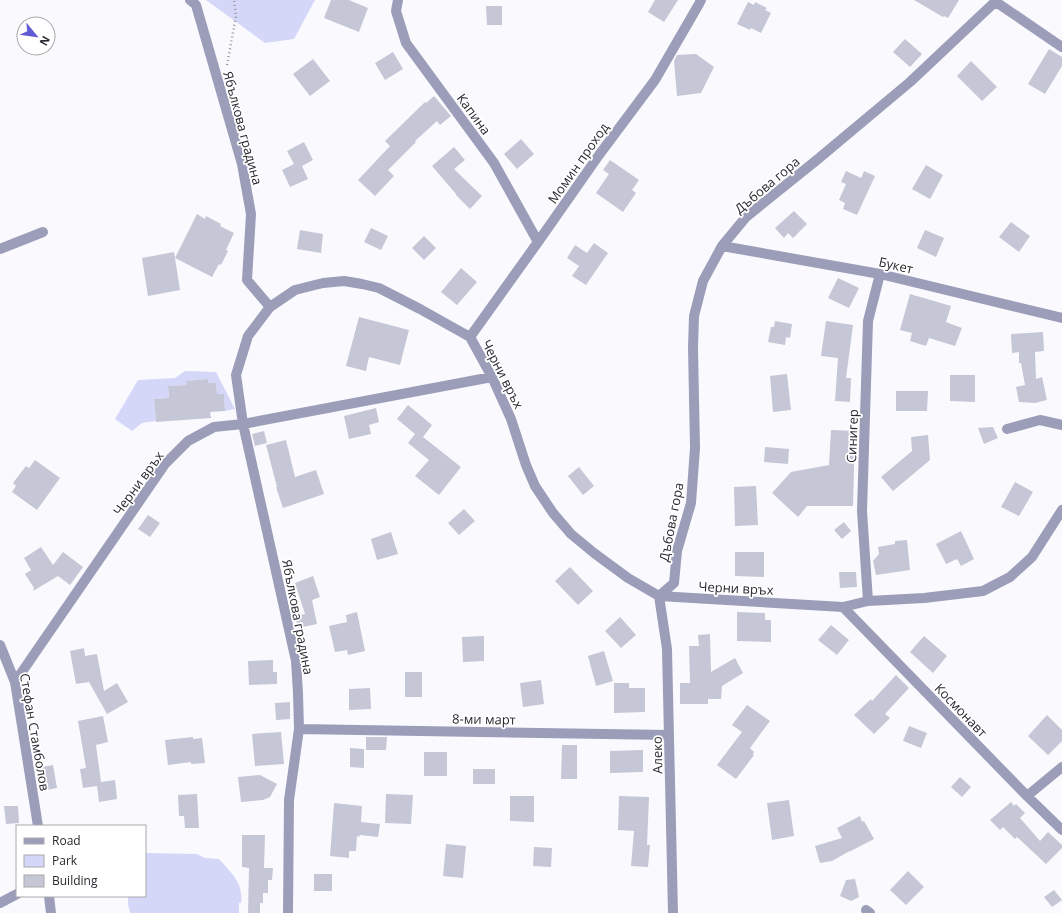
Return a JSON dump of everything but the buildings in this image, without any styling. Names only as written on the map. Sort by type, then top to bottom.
[{"type":"street","name":"Ябълкова градина","points":[[190,0],[196,5],[242,164],[251,214],[247,280],[270,307]]},
{"type":"street","name":"Капина","points":[[398,0],[396,11],[406,43],[494,163],[538,242]]},
{"type":"street","name":"Момин проход","points":[[470,337],[599,155],[655,80],[700,0]]},
{"type":"street","points":[[997,1],[1062,47]]},
{"type":"street","name":"Дъбова гора","points":[[659,596],[674,583],[677,551],[691,503],[695,448],[693,348],[694,316],[703,281],[722,246],[746,217],[910,82],[997,1]]},
{"type":"street","points":[[0,249],[43,232]]},
{"type":"street","name":"Букет","points":[[722,246],[880,274],[1062,318]]},
{"type":"street","name":"Синигер","points":[[868,601],[862,511],[868,321],[880,274]]},
{"type":"street","name":"Черни връх","points":[[15,682],[165,464],[188,441],[214,427],[243,424],[236,375],[248,336],[270,307],[295,290],[323,283],[344,281],[380,288],[470,337],[492,377],[511,419],[526,465],[535,486],[554,513],[571,534],[594,553],[628,578],[659,596],[843,607],[868,601],[924,598],[983,591],[1010,577],[1032,557],[1062,510]]},
{"type":"street","points":[[243,424],[492,377]]},
{"type":"street","points":[[1007,429],[1040,420],[1062,426]]},
{"type":"street","name":"Ябълкова градина","points":[[243,424],[296,661],[299,729],[289,800],[288,913]]},
{"type":"street","name":"Алеко","points":[[659,596],[666,649],[673,913]]},
{"type":"street","name":"Космонавт","points":[[843,607],[1062,830]]},
{"type":"street","name":"Стефан Стамболов","points":[[0,645],[15,682],[38,825]]},
{"type":"street","name":"8-ми март","points":[[299,729],[669,735]]},
{"type":"street","points":[[1027,796],[1062,767]]},
{"type":"street","points":[[0,903],[16,895]]},
{"type":"street","points":[[49,897],[52,913]]},
{"type":"path","points":[[226,70],[236,16],[234,0]]},
{"type":"green space","points":[[206,0],[315,0],[294,39],[265,43]]},
{"type":"green space","points":[[185,371],[216,372],[235,409],[225,411],[224,394],[217,394],[216,383],[209,383],[208,379],[187,381],[187,385],[168,386],[169,398],[154,399],[156,421],[142,423],[132,431],[115,419],[138,380],[175,378]]},
{"type":"green space","points":[[146,853],[197,854],[205,858],[219,859],[236,879],[241,890],[239,913],[130,913],[128,897],[146,897]]}]
